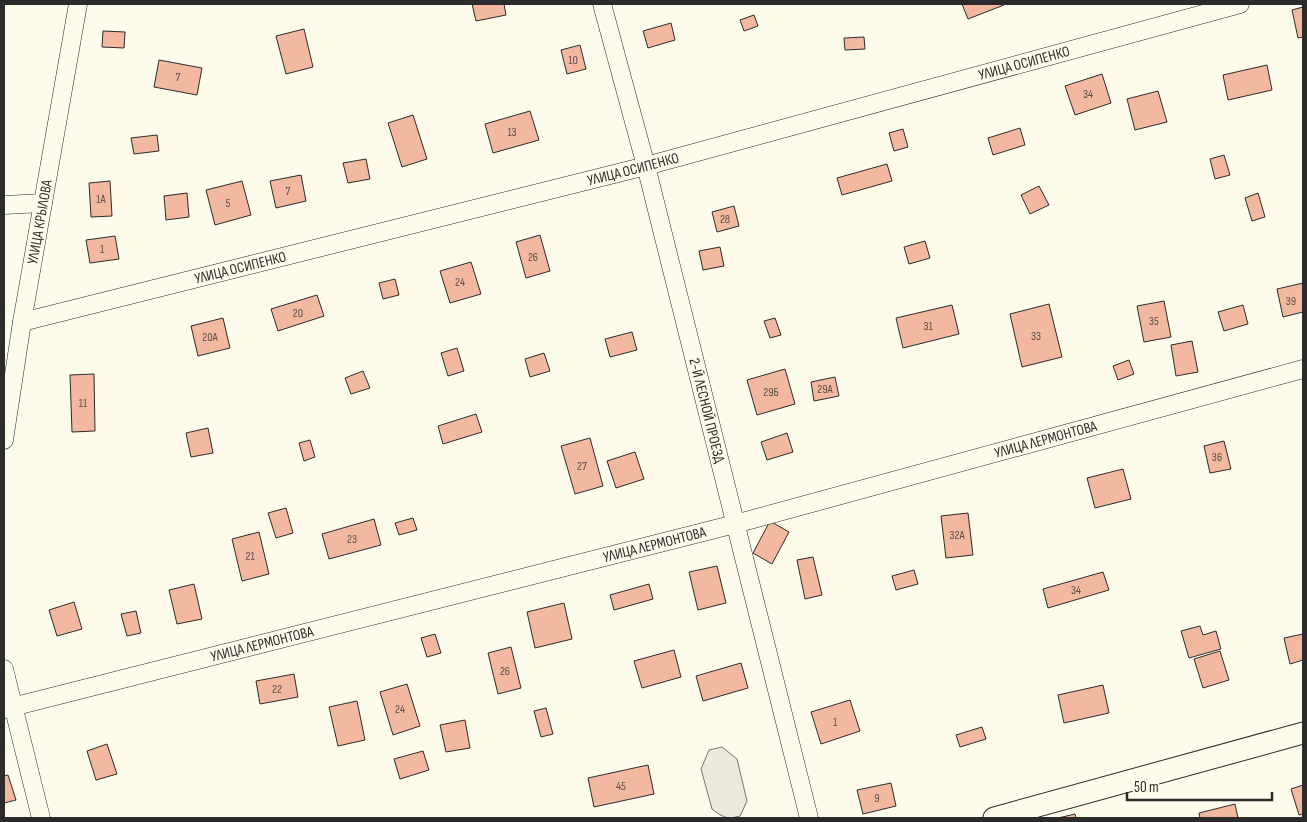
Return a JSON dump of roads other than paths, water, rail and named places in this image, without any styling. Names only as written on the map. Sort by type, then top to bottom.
[{"type":"street","name":"УЛИЦА КРЫЛОВА","points":[[4,440],[22,322],[78,4]]},
{"type":"street","name":"2-Й ЛЕСНОЙ ПРОЕЗД","points":[[602,4],[646,166],[809,818]]},
{"type":"street","name":"УЛИЦА ОСИПЕНКО","points":[[22,322],[646,166],[1240,4]]},
{"type":"street","points":[[4,205],[43,203]]},
{"type":"street","name":"УЛИЦА ЛЕРМОНТОВА","points":[[8,708],[735,524],[1303,369]]},
{"type":"street","points":[[4,669],[8,708],[42,818]]},
{"type":"street","points":[[994,818],[1303,733]]}]
